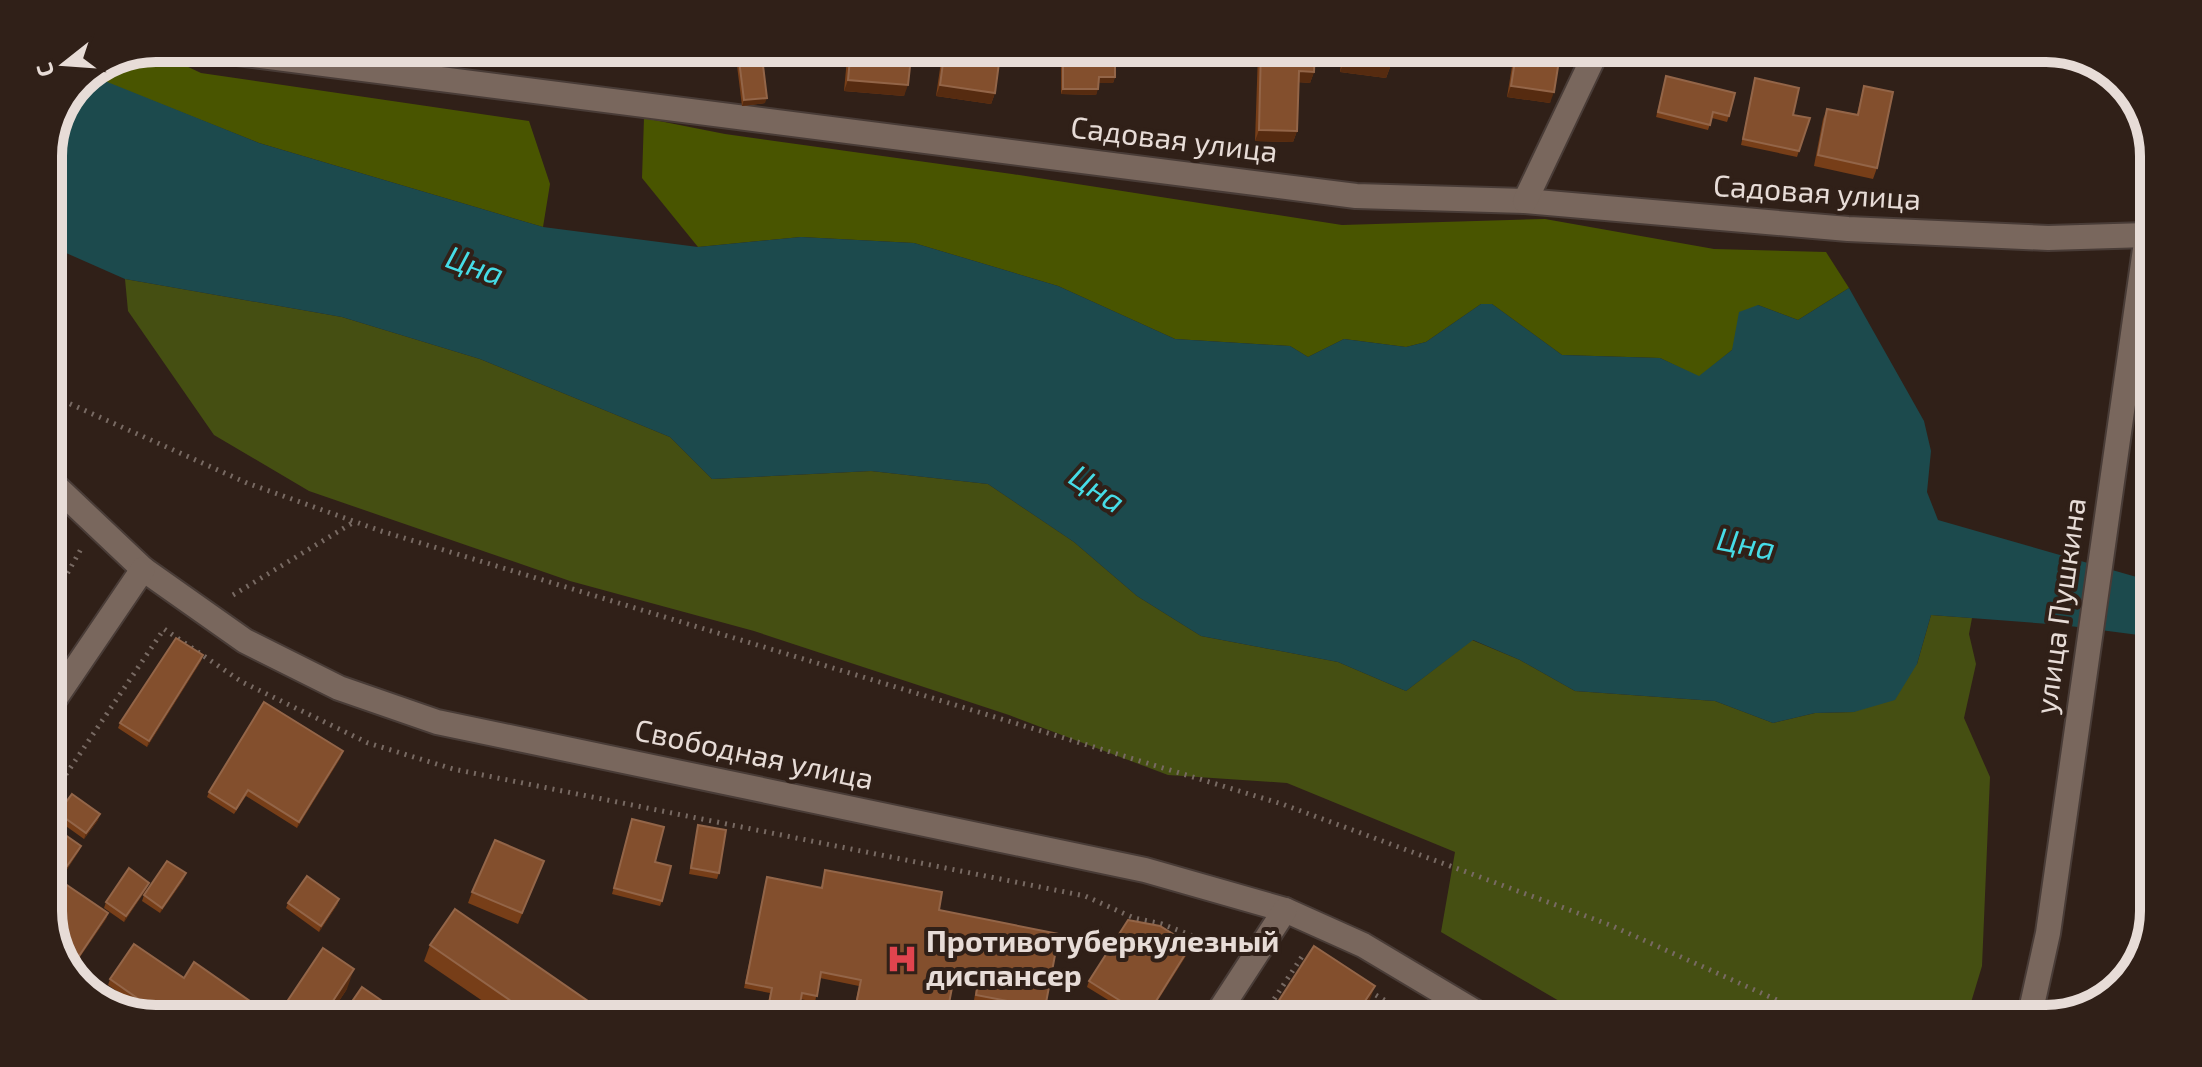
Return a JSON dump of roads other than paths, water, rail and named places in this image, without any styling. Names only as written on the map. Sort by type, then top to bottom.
[{"type":"street","name":"Садовая улица","points":[[308,62],[1356,196],[1525,201],[1848,229],[2048,238],[2140,235]]},
{"type":"street","points":[[1525,201],[1591,62]]},
{"type":"street","name":"улица Пушкина","points":[[2032,1005],[2048,933],[2140,288]]},
{"type":"street","name":"Свободная улица","points":[[62,492],[143,569],[245,641],[339,688],[437,722],[1145,870],[1285,910],[1363,945],[1464,1005]]},
{"type":"street","points":[[62,688],[143,569]]},
{"type":"street","points":[[1223,1005],[1285,910]]},
{"type":"water","name":"Цна","points":[[104,81],[259,143],[543,227],[698,247],[801,237],[914,243],[1058,286],[1175,339],[1290,346],[1308,357],[1344,339],[1406,347],[1426,342],[1481,304],[1492,304],[1562,355],[1660,358],[1699,376],[1732,350],[1739,312],[1758,305],[1798,320],[1849,288],[1924,421],[1931,451],[1927,492],[1938,520],[2140,578],[2140,635],[2062,625],[1931,615],[1917,664],[1895,700],[1854,712],[1815,713],[1773,723],[1715,701],[1575,691],[1520,660],[1473,640],[1406,691],[1338,662],[1201,636],[1137,596],[1074,542],[988,484],[871,471],[712,479],[670,437],[480,359],[342,317],[125,279],[62,251],[62,150],[69,120],[78,104],[104,104]]},
{"type":"place","name":"Противотуберкулезный диспансер","points":[[902,959]]}]
